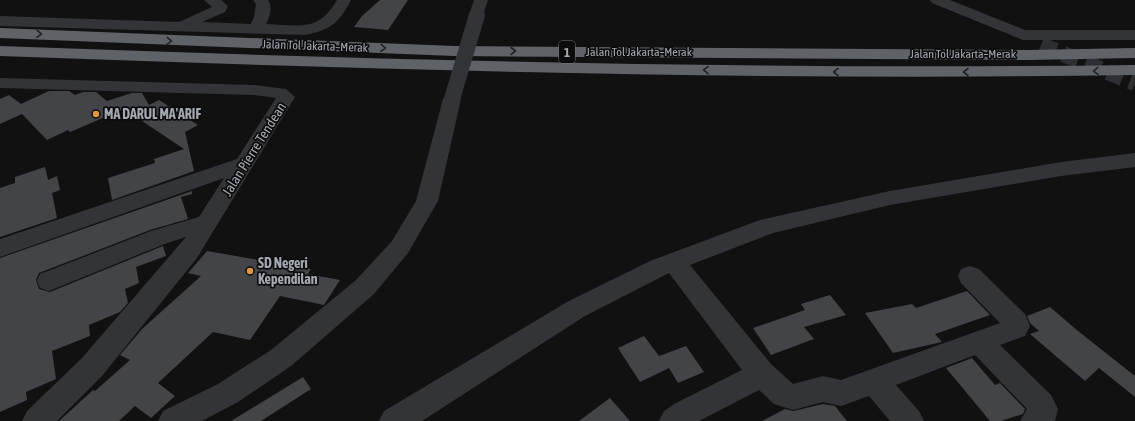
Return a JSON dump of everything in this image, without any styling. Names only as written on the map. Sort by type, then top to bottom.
[{"type":"highway","name":"Jalan Tol Jakarta–Merak","points":[[2,19],[213,43],[454,51],[1029,55],[1135,53]]},
{"type":"highway","name":"Jalan Tol Jakarta–Merak","points":[[0,51],[474,67],[805,72],[1135,70]]},
{"type":"street","points":[[177,27],[220,9],[221,6],[211,0]]},
{"type":"street","points":[[256,29],[263,12],[263,4],[260,0]]},
{"type":"street","points":[[2,19],[177,27],[316,29],[333,20],[344,0]]},
{"type":"street","points":[[937,0],[1020,34],[1041,45]]},
{"type":"street","points":[[187,418],[228,393],[280,358],[365,287],[400,247],[427,201],[452,99],[479,8]]},
{"type":"street","points":[[1020,34],[1135,35]]},
{"type":"street","name":"Jalan Pierre Tendean","points":[[0,83],[254,90],[280,92],[284,95],[285,100],[189,252],[92,367],[37,421]]},
{"type":"street","points":[[394,421],[576,309],[674,262],[768,226],[890,198],[1060,169],[1135,160]]},
{"type":"street","points":[[0,248],[244,164]]},
{"type":"street","points":[[49,281],[159,236],[207,224]]},
{"type":"street","points":[[674,262],[761,373],[780,392],[788,397],[821,389],[841,393],[846,392],[1011,331],[1017,326],[1009,314],[970,276]]},
{"type":"street","points":[[979,342],[1041,404],[1043,415],[1035,421]]},
{"type":"street","points":[[674,421],[699,406],[736,389],[761,373]]},
{"type":"street","points":[[874,381],[909,421]]},
{"type":"building","points":[[380,0],[408,0],[388,30],[354,27],[362,16]]},
{"type":"building","points":[[49,91],[69,91],[75,95],[83,92],[96,92],[107,101],[132,93],[142,93],[149,105],[159,100],[198,125],[185,132],[194,171],[112,200],[108,178],[155,163],[154,159],[184,149],[124,109],[70,132],[68,130],[47,140],[22,114],[0,124],[0,99],[9,95],[21,104]]},
{"type":"building","points":[[45,167],[48,180],[57,176],[60,190],[52,193],[57,218],[0,237],[0,188],[15,183],[15,177]]},
{"type":"building","points":[[192,191],[192,194],[181,197],[188,219],[150,230],[39,273],[36,280],[39,289],[50,292],[163,246],[166,256],[136,267],[139,283],[125,289],[128,303],[120,312],[89,325],[90,336],[52,351],[56,379],[26,392],[27,400],[0,412],[0,258]]},
{"type":"building","points":[[207,251],[311,269],[308,274],[340,280],[324,305],[280,296],[250,340],[213,332],[158,383],[175,396],[151,418],[135,406],[119,421],[59,421],[93,390],[95,391],[130,360],[120,355],[142,329],[201,276],[188,273]]},
{"type":"building","points":[[967,291],[990,315],[935,334],[942,342],[893,353],[865,313],[912,304],[916,308]]},
{"type":"building","points":[[830,295],[846,315],[804,327],[814,339],[771,355],[753,328],[805,310],[801,304]]},
{"type":"building","points":[[1050,307],[1135,376],[1135,397],[1099,368],[1085,381],[1030,334],[1039,331],[1030,323],[1027,316]]},
{"type":"building","points":[[644,336],[659,356],[686,346],[704,372],[678,383],[669,368],[640,382],[618,348]]},
{"type":"building","points":[[972,358],[995,385],[1000,383],[1025,409],[1023,414],[1001,421],[990,421],[946,368]]},
{"type":"building","points":[[303,377],[311,389],[261,421],[231,421]]},
{"type":"building","points":[[610,398],[630,421],[579,421]]},
{"type":"building","points":[[823,404],[835,406],[847,421],[762,421],[785,409],[793,411]]},
{"type":"tunnel","points":[[1041,45],[1135,83]]},
{"type":"place","name":"MA DARUL MA'ARIF","points":[[96,114]]},
{"type":"place","name":"SD Negeri Kependilan","points":[[250,271]]}]
